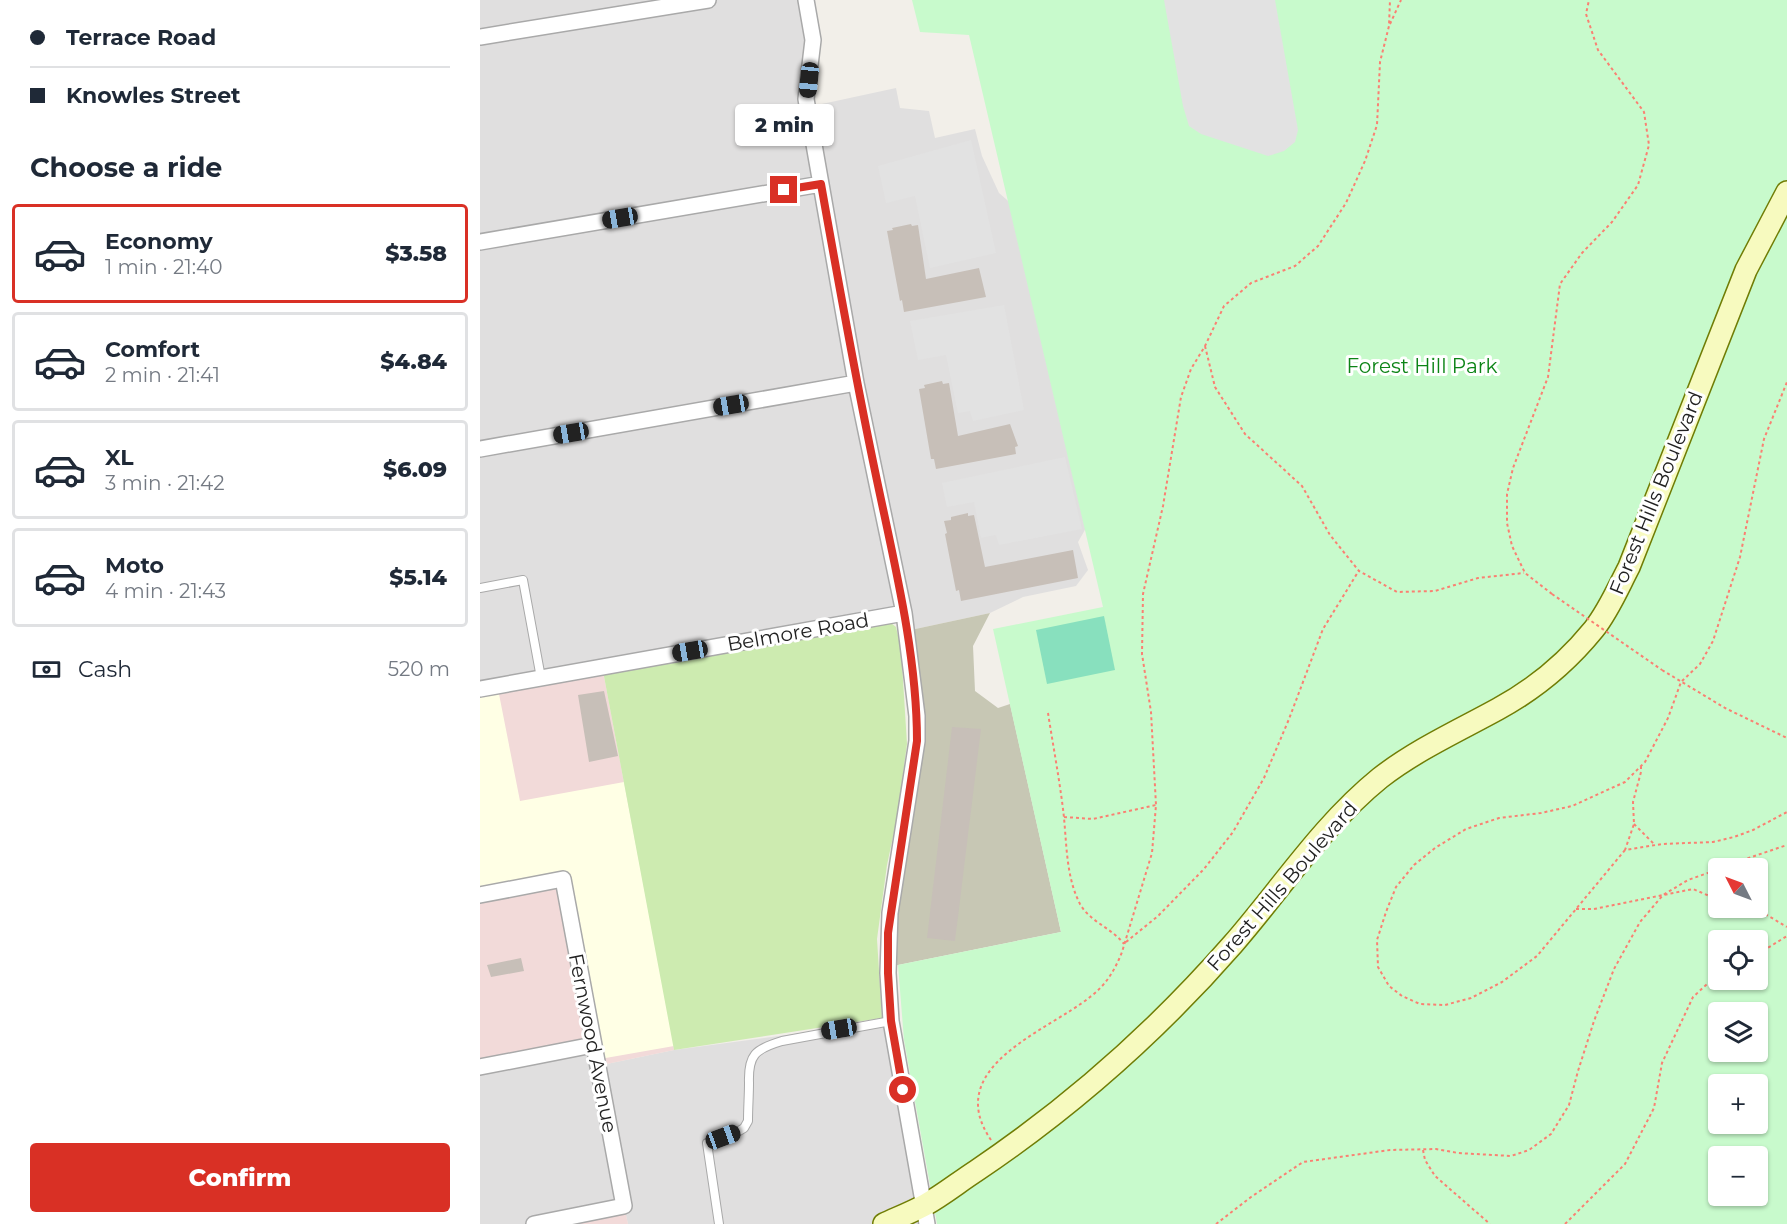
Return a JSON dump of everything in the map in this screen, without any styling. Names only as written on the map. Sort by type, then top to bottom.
[{"type":"street","points":[[480,37],[708,0]]},
{"type":"street","points":[[806,0],[813,40],[806,99],[856,383],[904,613],[917,716],[917,741],[888,933],[888,973],[891,1021],[926,1215]]},
{"type":"street","points":[[480,242],[821,184]]},
{"type":"street","name":"Forest Hills Boulevard","points":[[884,1224],[926,1215],[1092,1083],[1174,1008],[1234,943],[1340,815],[1380,778],[1428,746],[1500,708],[1532,688],[1558,668],[1595,628],[1629,567],[1746,270],[1787,192]]},
{"type":"street","points":[[480,449],[856,383]]},
{"type":"street","name":"Belmore Road","points":[[480,688],[904,613]]},
{"type":"street","name":"Fernwood Avenue","points":[[480,895],[563,879],[624,1206],[534,1224]]},
{"type":"street","points":[[480,1067],[593,1045]]},
{"type":"lane","points":[[480,588],[523,580],[540,678]]},
{"type":"lane","points":[[719,1224],[707,1143],[744,1128],[748,1121],[748,1066],[755,1053],[782,1041],[891,1021]]},
{"type":"path","points":[[1389,26],[1390,0]]},
{"type":"path","points":[[1001,1154],[988,1136],[977,1105],[987,1075],[996,1062],[1009,1050],[1091,996],[1106,982],[1116,968],[1152,853],[1156,804],[1151,712],[1142,654],[1143,594],[1163,506],[1181,398],[1191,369],[1224,306],[1251,282],[1295,266],[1318,246],[1346,203],[1365,161],[1377,125],[1380,62],[1389,26],[1401,0]]},
{"type":"path","points":[[1589,0],[1586,14],[1598,50],[1644,111],[1649,145],[1638,184],[1612,222],[1582,253],[1560,284],[1548,377],[1513,468],[1507,494],[1507,523],[1512,546],[1525,573],[1552,594],[1680,682],[1725,708],[1787,738]]},
{"type":"path","points":[[1205,346],[1215,387],[1245,434],[1302,486],[1330,535],[1359,571],[1397,592],[1435,591],[1478,578],[1525,573]]},
{"type":"path","points":[[1641,766],[1633,802],[1634,824],[1625,850],[1537,956],[1502,982],[1471,998],[1445,1005],[1420,1004],[1402,996],[1389,986],[1378,967],[1377,940],[1396,887],[1414,865],[1434,848],[1466,828],[1499,818],[1541,813],[1572,806],[1625,782],[1641,766],[1668,718],[1680,682],[1700,664],[1716,631],[1740,557],[1764,440],[1787,382]]},
{"type":"path","points":[[1124,944],[1158,916],[1204,869],[1233,832],[1264,778],[1323,629],[1359,571]]},
{"type":"path","points":[[1048,713],[1074,891],[1082,907],[1093,919],[1119,937],[1124,944]]},
{"type":"path","points":[[1064,817],[1093,819],[1156,804]]},
{"type":"path","points":[[1625,850],[1734,837],[1787,812]]},
{"type":"path","points":[[1634,824],[1655,845]]},
{"type":"path","points":[[1747,858],[1787,844]]},
{"type":"path","points":[[1216,1224],[1303,1162],[1390,1150],[1423,1149],[1436,1149],[1458,1154],[1510,1156],[1529,1149],[1551,1134],[1569,1105],[1594,1021],[1614,969],[1640,922],[1663,896],[1688,880],[1708,872]]},
{"type":"path","points":[[1576,909],[1594,909],[1693,889],[1708,895]]},
{"type":"path","points":[[1768,916],[1787,927]]},
{"type":"path","points":[[1768,948],[1787,936]]},
{"type":"path","points":[[1566,1224],[1625,1164],[1654,1108],[1662,1063],[1693,997],[1708,983]]},
{"type":"path","points":[[1423,1149],[1425,1160],[1435,1176],[1490,1224]]},
{"type":"shaded area","points":[[480,0],[806,0],[808,107],[896,88],[900,108],[929,111],[935,138],[975,129],[982,156],[999,193],[1014,206],[1090,521],[1078,542],[1088,570],[1076,586],[1023,597],[990,613],[906,631],[904,613],[480,689]]},
{"type":"shaded area","points":[[1164,0],[1275,0],[1298,130],[1295,142],[1284,151],[1268,156],[1201,134],[1189,126],[1183,106]]},
{"type":"shaded area","points":[[971,140],[996,253],[930,268],[915,196],[886,203],[878,166]]},
{"type":"shaded area","points":[[1004,305],[1024,410],[973,421],[970,411],[958,413],[946,355],[918,360],[910,321]]},
{"type":"shaded area","points":[[1065,457],[1082,529],[999,545],[996,535],[981,538],[974,502],[947,507],[942,483]]},
{"type":"shaded area","points":[[990,613],[973,646],[975,691],[998,708],[1010,704],[1061,932],[888,967],[912,776],[906,631]]},
{"type":"shaded area","points":[[603,671],[674,1050],[597,1066],[593,1045],[480,1067],[480,689]]},
{"type":"shaded area","points":[[498,689],[520,801],[624,782],[674,1046],[600,1059],[567,871],[480,888],[480,693]]},
{"type":"shaded area","points":[[891,1021],[927,1224],[628,1224],[624,1207],[534,1224],[480,1224],[480,1067],[593,1045],[597,1066],[674,1050]]},
{"type":"shaded area","points":[[624,1206],[628,1224],[534,1224]]},
{"type":"green space","name":"Forest Hill Park","points":[[912,0],[1787,0],[1787,1224],[937,1224],[904,1040],[898,965],[1061,932],[993,629],[1103,607],[969,35],[920,32]]},
{"type":"green space","points":[[1104,616],[1115,670],[1047,684],[1036,630]]},
{"type":"green space","points":[[891,623],[896,627],[901,648],[907,744],[877,939],[882,1018],[674,1050],[603,671]]},
{"type":"building","points":[[911,224],[912,226],[918,225],[926,279],[979,268],[986,297],[904,312],[887,231]]},
{"type":"building","points":[[942,381],[943,384],[949,383],[958,436],[1010,424],[1018,446],[1015,447],[1016,454],[936,469],[934,459],[931,459],[919,389],[925,388],[924,385]]},
{"type":"building","points":[[968,513],[968,516],[974,515],[985,567],[1073,550],[1078,578],[961,601],[959,590],[956,591],[944,521]]},
{"type":"building","points":[[604,691],[618,756],[589,762],[578,695]]},
{"type":"building","points":[[952,727],[981,729],[955,941],[927,938]]},
{"type":"building","points":[[521,958],[524,971],[491,977],[487,965]]},
{"type":"route","points":[[784,190],[821,184],[856,383],[904,613],[917,716],[917,741],[888,933],[891,1021],[903,1090]]}]
